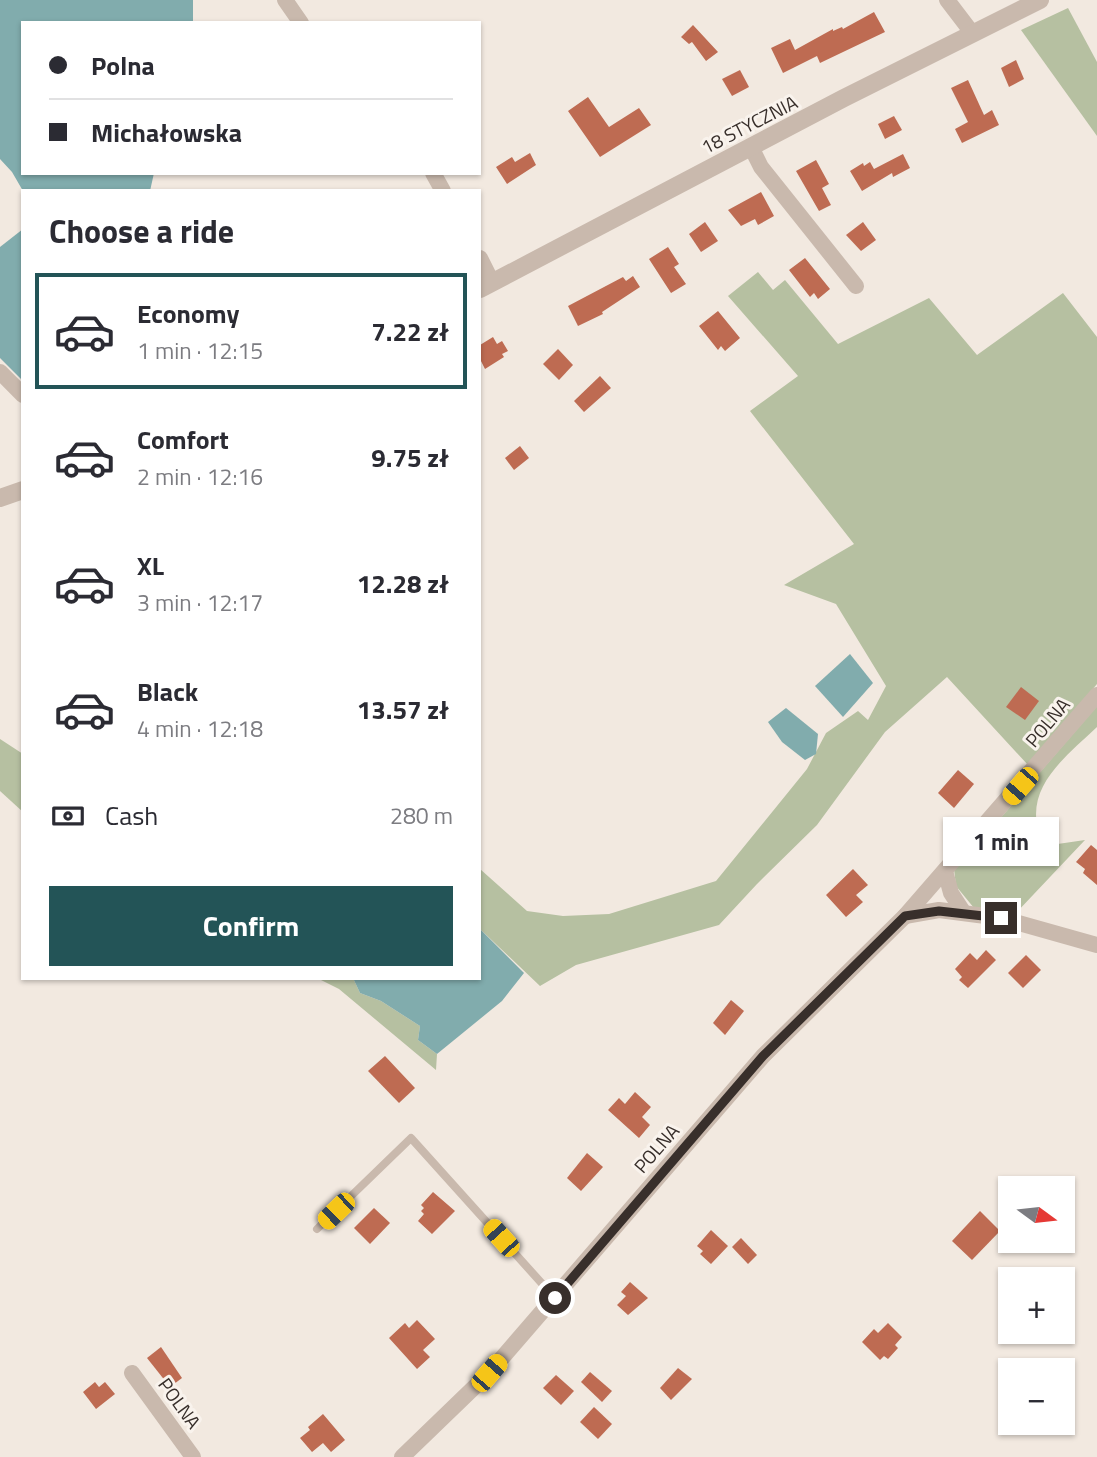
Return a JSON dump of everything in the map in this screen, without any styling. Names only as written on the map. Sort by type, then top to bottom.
[{"type":"street","points":[[285,0],[300,21]]},
{"type":"street","points":[[947,0],[973,34]]},
{"type":"street","name":"18 STYCZNIA","points":[[486,286],[1040,0]]},
{"type":"street","points":[[751,147],[761,167],[856,286]]},
{"type":"street","points":[[481,263],[486,286]]},
{"type":"street","points":[[0,372],[21,393]]},
{"type":"street","points":[[0,498],[21,491]]},
{"type":"street","name":"POLNA","points":[[402,1457],[489,1373],[763,1056],[905,916],[1097,695]]},
{"type":"street","points":[[945,871],[951,893],[964,913]]},
{"type":"street","points":[[905,916],[939,911],[1001,918],[1097,945]]},
{"type":"street","name":"POLNA","points":[[132,1373],[193,1457]]},
{"type":"lane","points":[[317,1229],[411,1138],[555,1298]]},
{"type":"green space","points":[[1068,8],[1097,62],[1097,136],[1021,30]]},
{"type":"green space","points":[[758,272],[773,290],[785,280],[838,344],[929,298],[977,355],[1063,293],[1097,337],[1097,684],[1028,765],[947,677],[885,732],[817,825],[719,925],[576,965],[540,986],[481,930],[481,870],[527,911],[563,916],[609,914],[716,881],[807,769],[826,733],[858,711],[868,720],[886,686],[836,604],[784,585],[854,544],[750,411],[798,376],[728,296]]},
{"type":"green space","points":[[1097,706],[1097,727],[1070,752],[1047,779],[1036,809],[1037,827],[1044,846],[1085,840],[1015,914],[974,908],[956,886],[954,869]]},
{"type":"green space","points":[[0,739],[21,753],[21,810],[0,791]]},
{"type":"green space","points":[[321,980],[354,980],[360,993],[381,1001],[420,1026],[418,1040],[437,1054],[436,1070],[339,989]]},
{"type":"water","points":[[0,0],[193,0],[193,21],[21,21],[21,175],[154,175],[150,189],[22,189],[0,159]]},
{"type":"water","points":[[21,231],[21,379],[0,358],[0,247]]},
{"type":"water","points":[[850,654],[873,683],[843,717],[815,686]]},
{"type":"water","points":[[786,708],[818,734],[816,754],[805,760],[782,742],[768,722]]},
{"type":"water","points":[[481,930],[524,973],[502,1001],[437,1054],[418,1040],[420,1026],[381,1001],[360,993],[354,980],[481,980]]},
{"type":"building","points":[[874,12],[885,32],[820,63],[817,56],[783,73],[771,48],[790,39],[795,50],[833,29],[843,29]]},
{"type":"building","points":[[693,25],[718,52],[706,61],[692,42],[689,44],[681,37]]},
{"type":"building","points":[[1016,60],[1024,79],[1009,87],[1001,68]]},
{"type":"building","points":[[740,70],[749,87],[732,96],[722,79]]},
{"type":"building","points":[[968,80],[984,115],[992,110],[999,125],[962,143],[955,129],[968,122],[951,88]]},
{"type":"building","points":[[588,97],[609,127],[639,108],[651,125],[600,157],[568,111]]},
{"type":"building","points":[[894,116],[902,130],[885,139],[878,124]]},
{"type":"building","points":[[530,153],[536,165],[507,184],[496,167],[512,157],[515,162]]},
{"type":"building","points":[[903,154],[910,168],[893,177],[892,173],[862,191],[850,171],[870,162],[874,169]]},
{"type":"building","points":[[816,160],[829,184],[822,188],[831,205],[819,211],[796,171]]},
{"type":"building","points":[[761,192],[774,216],[758,225],[755,219],[741,226],[728,210]]},
{"type":"building","points":[[705,222],[718,241],[701,252],[689,234]]},
{"type":"building","points":[[863,222],[876,240],[861,251],[846,235]]},
{"type":"building","points":[[668,247],[679,264],[674,267],[686,284],[671,293],[649,259]]},
{"type":"building","points":[[805,258],[830,289],[818,299],[814,293],[810,297],[789,270]]},
{"type":"building","points":[[633,276],[640,287],[602,312],[603,314],[578,326],[568,306],[623,277],[626,281]]},
{"type":"building","points":[[718,311],[740,338],[725,351],[721,346],[718,350],[699,326]]},
{"type":"building","points":[[493,337],[497,344],[502,341],[508,351],[502,354],[504,357],[485,369],[481,361],[481,344]]},
{"type":"building","points":[[558,349],[573,365],[559,380],[543,364]]},
{"type":"building","points":[[600,376],[611,388],[584,412],[574,401]]},
{"type":"building","points":[[520,446],[529,458],[514,470],[505,458]]},
{"type":"building","points":[[1021,687],[1039,701],[1025,720],[1006,707]]},
{"type":"building","points":[[958,770],[974,784],[954,808],[938,793]]},
{"type":"building","points":[[1091,845],[1097,850],[1097,885],[1083,873],[1085,869],[1076,862]]},
{"type":"building","points":[[853,869],[868,885],[856,895],[863,902],[846,917],[826,895]]},
{"type":"building","points":[[986,950],[996,960],[968,988],[959,980],[962,977],[955,969],[970,953],[977,960]]},
{"type":"building","points":[[1026,955],[1041,970],[1023,988],[1008,973]]},
{"type":"building","points":[[731,1000],[744,1011],[725,1035],[713,1023]]},
{"type":"building","points":[[385,1056],[415,1088],[399,1103],[368,1071]]},
{"type":"building","points":[[635,1092],[651,1107],[642,1117],[650,1125],[639,1138],[608,1110],[619,1098],[625,1104]]},
{"type":"building","points":[[587,1153],[603,1167],[581,1191],[567,1178]]},
{"type":"building","points":[[433,1192],[455,1211],[432,1234],[418,1221],[424,1214],[421,1205]]},
{"type":"building","points":[[374,1208],[390,1223],[370,1244],[354,1228]]},
{"type":"building","points":[[980,1211],[998,1229],[998,1233],[972,1260],[952,1241]]},
{"type":"building","points":[[711,1230],[728,1246],[711,1264],[700,1254],[703,1251],[697,1246]]},
{"type":"building","points":[[741,1238],[757,1255],[748,1264],[732,1247]]},
{"type":"building","points":[[630,1282],[648,1298],[628,1315],[617,1305],[626,1296],[621,1292]]},
{"type":"building","points":[[417,1320],[435,1339],[423,1350],[430,1357],[417,1369],[389,1338],[405,1323],[409,1328]]},
{"type":"building","points":[[888,1323],[902,1337],[895,1345],[898,1348],[888,1359],[884,1356],[880,1360],[862,1342],[874,1329],[878,1333]]},
{"type":"building","points":[[161,1347],[182,1378],[170,1387],[147,1358]]},
{"type":"building","points":[[678,1368],[692,1379],[671,1400],[660,1388]]},
{"type":"building","points":[[590,1372],[612,1391],[602,1402],[581,1382]]},
{"type":"building","points":[[556,1375],[574,1391],[561,1405],[543,1388]]},
{"type":"building","points":[[95,1382],[99,1387],[105,1382],[115,1394],[96,1409],[83,1392]]},
{"type":"building","points":[[594,1407],[612,1424],[598,1439],[580,1422]]},
{"type":"building","points":[[323,1414],[345,1440],[331,1452],[323,1443],[312,1452],[300,1438]]},
{"type":"route","points":[[555,1298],[763,1056],[905,916],[939,911],[1001,918]]}]
